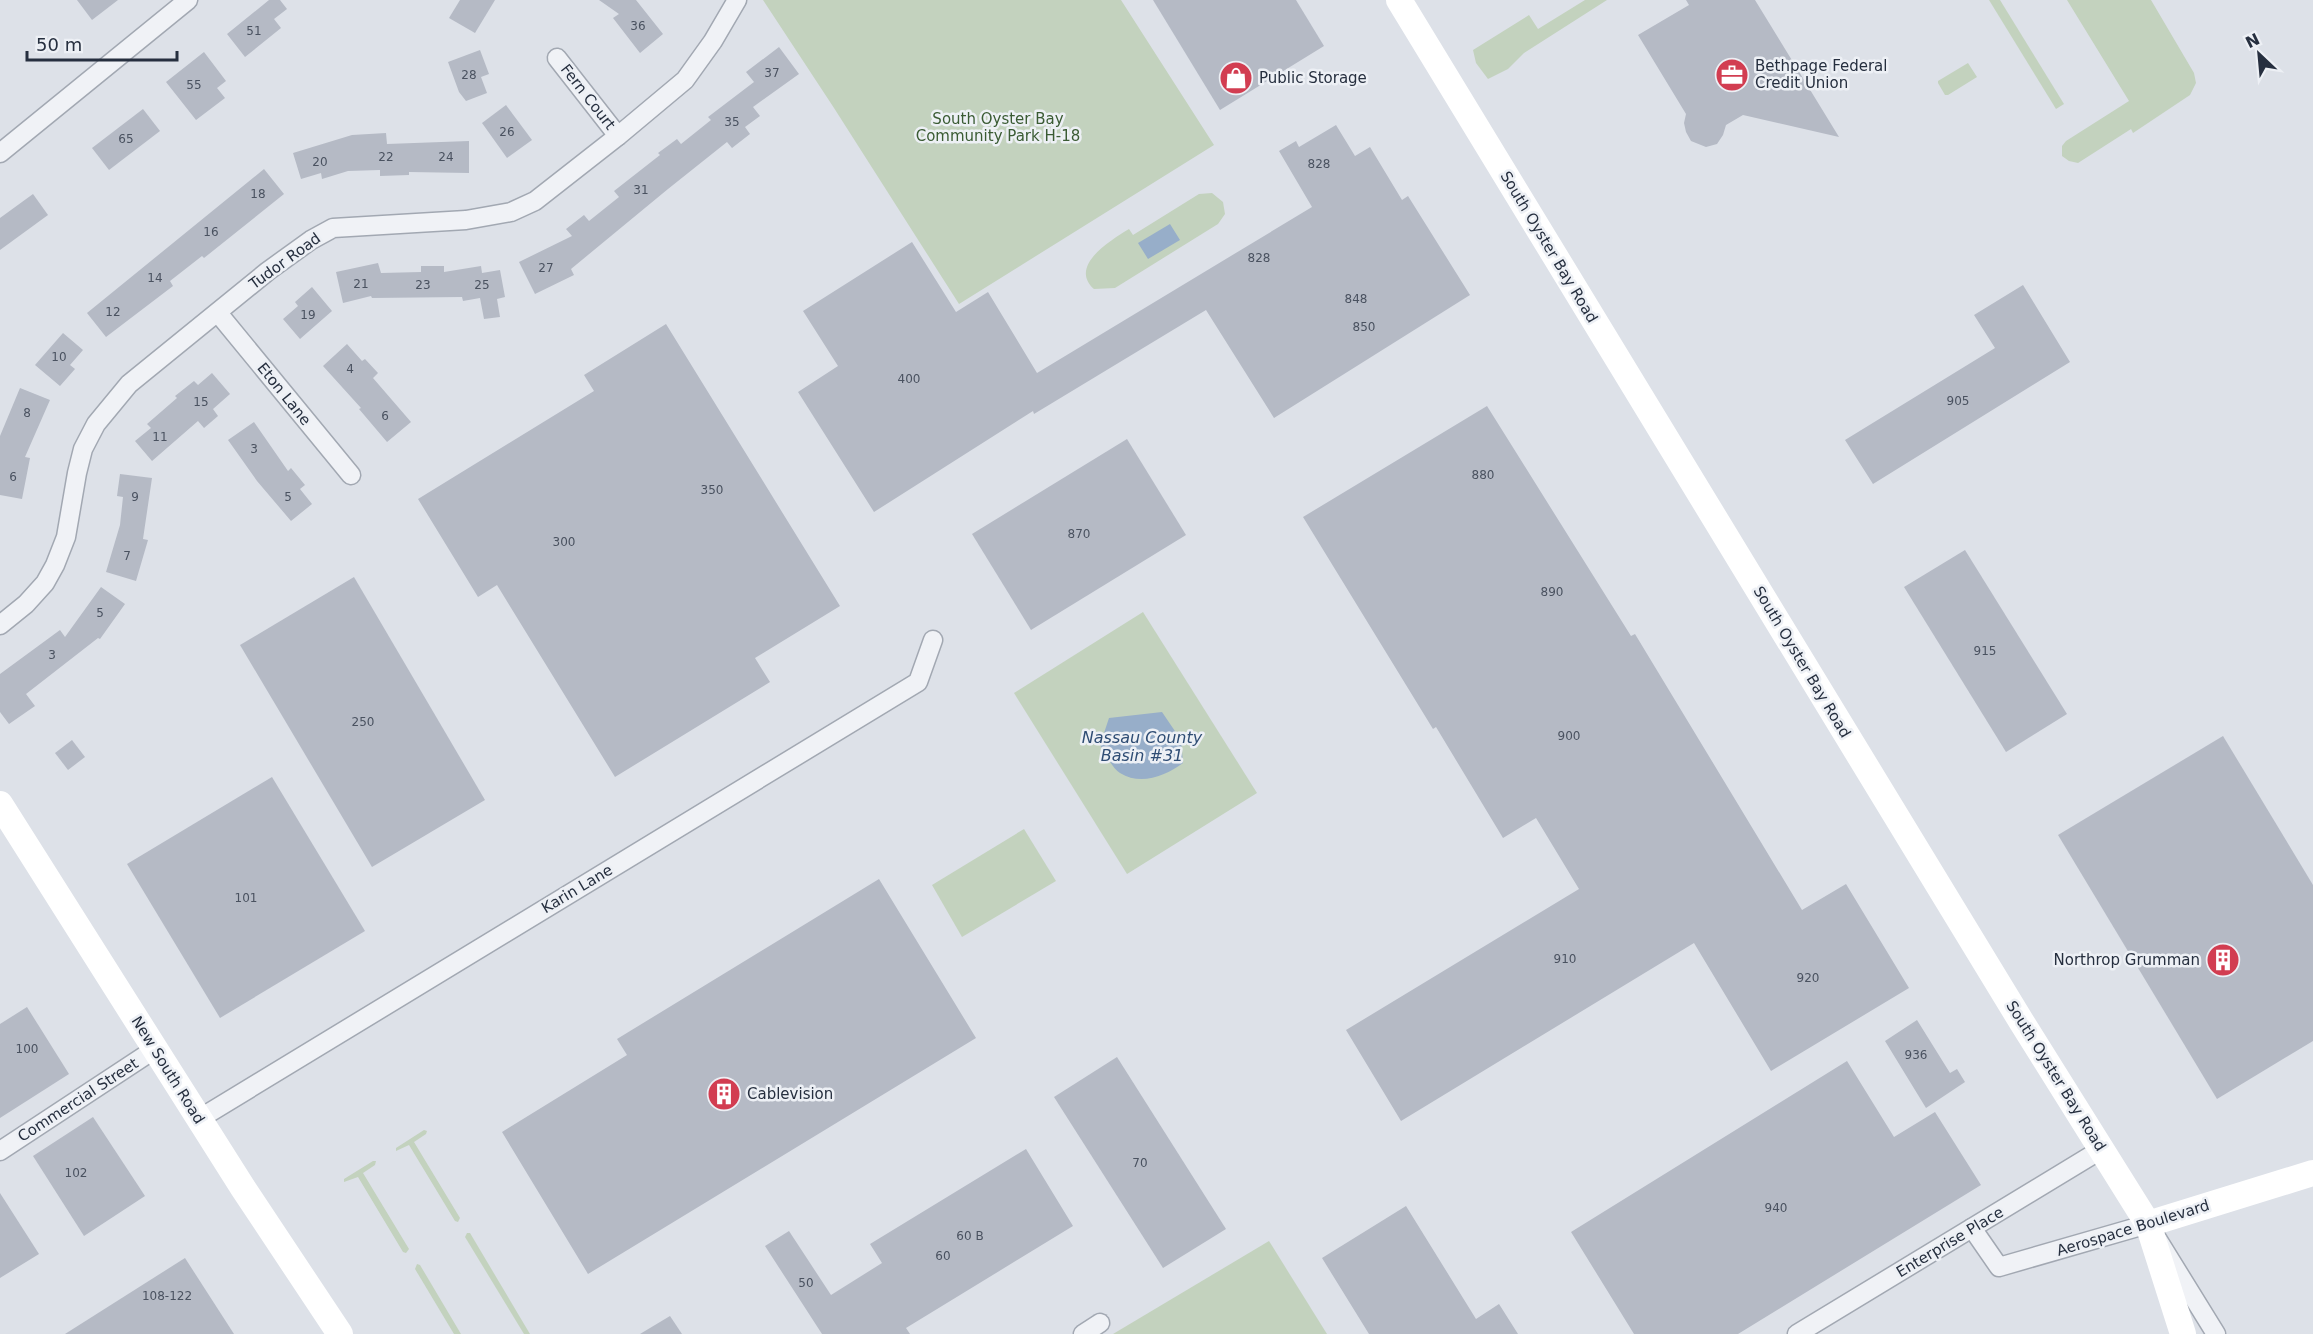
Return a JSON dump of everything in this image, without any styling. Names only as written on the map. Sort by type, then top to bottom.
[{"type":"main road","name":"South Oyster Bay Road","points":[[1399,0],[2021,1021],[2148,1224],[2183,1334]]},
{"type":"main road","name":"New South Road","points":[[0,804],[199,1119],[340,1334]]},
{"type":"main road","name":"Aerospace Boulevard","points":[[2148,1224],[2313,1173]]},
{"type":"street","points":[[0,153],[188,0]]},
{"type":"street","name":"Tudor Road","points":[[0,625],[27,604],[45,583],[55,565],[66,537],[81,457],[96,424],[129,384],[268,271],[311,240],[333,228],[466,220],[511,212],[536,201],[685,81],[713,41],[737,0]]},
{"type":"street","name":"Fern Court","points":[[557,58],[618,136]]},
{"type":"street","name":"Eton Lane","points":[[218,313],[351,475]]},
{"type":"street","name":"Karin Lane","points":[[199,1119],[918,682],[933,640]]},
{"type":"street","name":"Commercial Street","points":[[0,1150],[155,1049]]},
{"type":"street","name":"Enterprise Place","points":[[1797,1334],[2102,1149]]},
{"type":"street","points":[[2148,1224],[2216,1334]]},
{"type":"street","name":"Aerospace Boulevard","points":[[1972,1228],[1999,1267],[2148,1224]]},
{"type":"street","points":[[1083,1334],[1100,1323]]},
{"type":"green space","name":"South Oyster Bay Community Park H-18","points":[[763,0],[1121,0],[1214,145],[959,304]]},
{"type":"green space","points":[[1585,0],[1607,0],[1524,53],[1508,69],[1488,79],[1476,63],[1473,50],[1529,15],[1538,29]]},
{"type":"green space","points":[[1989,0],[2000,0],[2064,104],[2056,109]]},
{"type":"green space","points":[[2067,0],[2151,0],[2194,73],[2196,83],[2190,95],[2133,133],[2131,129],[2078,163],[2062,156],[2062,146],[2066,141],[2129,101]]},
{"type":"green space","points":[[1968,63],[1977,77],[1945,95],[1938,81]]},
{"type":"green space","points":[[1212,193],[1223,202],[1225,214],[1218,224],[1115,288],[1094,289],[1087,280],[1086,271],[1089,263],[1095,254],[1112,240],[1129,229],[1133,235],[1199,194]]},
{"type":"green space","points":[[1143,612],[1257,793],[1127,874],[1014,693]]},
{"type":"green space","points":[[1024,829],[1056,881],[962,937],[932,885]]},
{"type":"green space","points":[[424,1130],[427,1131],[426,1134],[414,1142],[460,1218],[458,1222],[455,1221],[409,1145],[396,1151],[396,1148]]},
{"type":"green space","points":[[376,1161],[375,1165],[363,1173],[409,1249],[406,1253],[403,1252],[358,1177],[344,1182],[344,1179]]},
{"type":"green space","points":[[467,1233],[470,1233],[530,1334],[524,1334],[465,1237]]},
{"type":"green space","points":[[1269,1241],[1327,1334],[1113,1334]]},
{"type":"green space","points":[[417,1264],[420,1265],[461,1334],[454,1334],[415,1269]]},
{"type":"water","points":[[1170,224],[1180,240],[1148,259],[1138,243]]},
{"type":"water","name":"Nassau County Basin #31","points":[[1162,712],[1181,740],[1183,763],[1153,778],[1136,779],[1117,771],[1100,745],[1109,718]]},
{"type":"building","points":[[77,0],[118,0],[92,20]]},
{"type":"building","points":[[269,0],[280,0],[287,9],[274,19],[281,28],[245,57],[227,34]]},
{"type":"building","points":[[460,0],[495,0],[475,33],[449,18]]},
{"type":"building","points":[[599,0],[636,0],[663,34],[640,53],[613,18],[619,14]]},
{"type":"building","name":"Public Storage","points":[[1153,0],[1296,0],[1324,46],[1220,110]]},
{"type":"building","name":"Bethpage Federal Credit Union","points":[[1686,0],[1755,0],[1839,137],[1743,115],[1726,125],[1717,144],[1706,147],[1691,141],[1684,123],[1686,114],[1638,35],[1689,5]]},
{"type":"building","points":[[779,47],[799,74],[753,107],[760,116],[745,127],[750,134],[732,148],[727,142],[668,189],[571,269],[574,275],[535,294],[519,262],[572,236],[566,229],[584,215],[589,221],[619,197],[614,191],[660,155],[658,153],[677,139],[681,144],[711,120],[708,117],[754,82],[746,72]]},
{"type":"building","points":[[480,50],[489,74],[481,77],[487,93],[466,101],[459,92],[448,62]]},
{"type":"building","points":[[204,52],[226,81],[217,88],[225,98],[196,120],[166,82]]},
{"type":"building","points":[[506,105],[532,140],[507,158],[482,123]]},
{"type":"building","points":[[143,109],[160,131],[109,170],[92,148]]},
{"type":"building","points":[[1336,125],[1355,156],[1370,147],[1402,200],[1408,196],[1470,295],[1274,418],[1206,310],[1034,414],[1033,411],[874,512],[798,392],[838,366],[803,311],[912,242],[956,312],[988,292],[1037,373],[1312,207],[1279,151],[1296,141],[1299,147]]},
{"type":"building","points":[[386,133],[387,144],[469,141],[469,173],[409,172],[409,175],[380,176],[380,170],[348,171],[322,179],[321,173],[301,179],[293,153],[352,135]]},
{"type":"building","points":[[264,169],[284,194],[204,258],[202,256],[170,281],[173,286],[106,337],[87,313]]},
{"type":"building","points":[[33,194],[48,215],[0,250],[0,218]]},
{"type":"building","points":[[378,263],[381,273],[421,272],[421,266],[444,266],[444,272],[481,266],[482,273],[500,270],[505,297],[497,299],[500,317],[484,319],[480,298],[463,301],[462,297],[372,298],[371,296],[343,303],[336,272]]},
{"type":"building","points":[[2023,285],[2070,362],[1873,484],[1845,440],[1995,348],[1974,315]]},
{"type":"building","points":[[312,287],[332,311],[300,339],[283,319],[298,306],[295,302]]},
{"type":"building","points":[[666,324],[840,606],[755,658],[770,682],[615,777],[497,585],[478,597],[418,499],[594,391],[584,375]]},
{"type":"building","points":[[63,333],[83,350],[70,365],[75,369],[60,386],[35,365]]},
{"type":"building","points":[[347,344],[362,361],[365,359],[378,373],[373,378],[411,422],[387,442],[359,409],[361,408],[323,366]]},
{"type":"building","points":[[212,373],[230,394],[213,409],[218,416],[204,428],[198,421],[152,461],[135,441],[151,428],[147,424],[177,398],[175,396],[194,381],[198,385]]},
{"type":"building","points":[[20,388],[50,400],[25,457],[30,458],[22,499],[0,495],[0,436]]},
{"type":"building","points":[[1487,406],[1631,636],[1635,634],[1802,910],[1846,884],[1909,988],[1771,1071],[1694,943],[1401,1121],[1346,1030],[1579,889],[1536,818],[1503,838],[1436,727],[1433,729],[1303,517]]},
{"type":"building","points":[[254,422],[288,471],[291,468],[305,485],[300,489],[312,504],[291,521],[257,481],[228,440]]},
{"type":"building","points":[[1127,439],[1186,535],[1031,630],[972,534]]},
{"type":"building","points":[[120,474],[152,478],[143,539],[148,540],[136,581],[106,572],[120,525],[123,497],[117,496]]},
{"type":"building","points":[[1965,550],[2067,714],[2006,752],[1904,587]]},
{"type":"building","points":[[354,577],[485,800],[372,867],[240,645]]},
{"type":"building","points":[[101,587],[125,604],[100,639],[98,638],[26,694],[35,706],[9,724],[0,712],[0,674],[60,630],[65,637]]},
{"type":"building","name":"Northrop Grumman","points":[[2223,736],[2313,885],[2313,1041],[2217,1099],[2058,835]]},
{"type":"building","points":[[72,740],[85,757],[68,770],[55,753]]},
{"type":"building","points":[[272,777],[365,931],[220,1018],[127,864]]},
{"type":"building","name":"Cablevision","points":[[879,879],[976,1038],[588,1274],[502,1132],[627,1055],[617,1039]]},
{"type":"building","points":[[27,1007],[69,1074],[0,1118],[0,1024]]},
{"type":"building","points":[[1917,1020],[1950,1073],[1957,1069],[1965,1082],[1926,1108],[1885,1041]]},
{"type":"building","points":[[1117,1057],[1226,1229],[1163,1268],[1054,1097]]},
{"type":"building","points":[[1847,1061],[1894,1137],[1935,1112],[1981,1185],[1738,1334],[1634,1334],[1571,1232]]},
{"type":"building","points":[[93,1117],[145,1196],[84,1236],[33,1156]]},
{"type":"building","points":[[1026,1149],[1073,1226],[906,1328],[910,1334],[822,1334],[765,1246],[789,1231],[831,1295],[882,1263],[870,1244]]},
{"type":"building","points":[[0,1193],[39,1254],[0,1278]]},
{"type":"building","points":[[1406,1206],[1476,1319],[1499,1304],[1518,1334],[1369,1334],[1322,1258]]},
{"type":"building","points":[[185,1258],[234,1334],[65,1334]]},
{"type":"building","points":[[670,1316],[682,1334],[640,1334]]},
{"type":"place","name":"Bethpage Federal Credit Union","points":[[1732,75]]},
{"type":"place","name":"Public Storage","points":[[1236,78]]},
{"type":"place","name":"Northrop Grumman","points":[[2223,960]]},
{"type":"place","name":"Cablevision","points":[[724,1094]]}]
